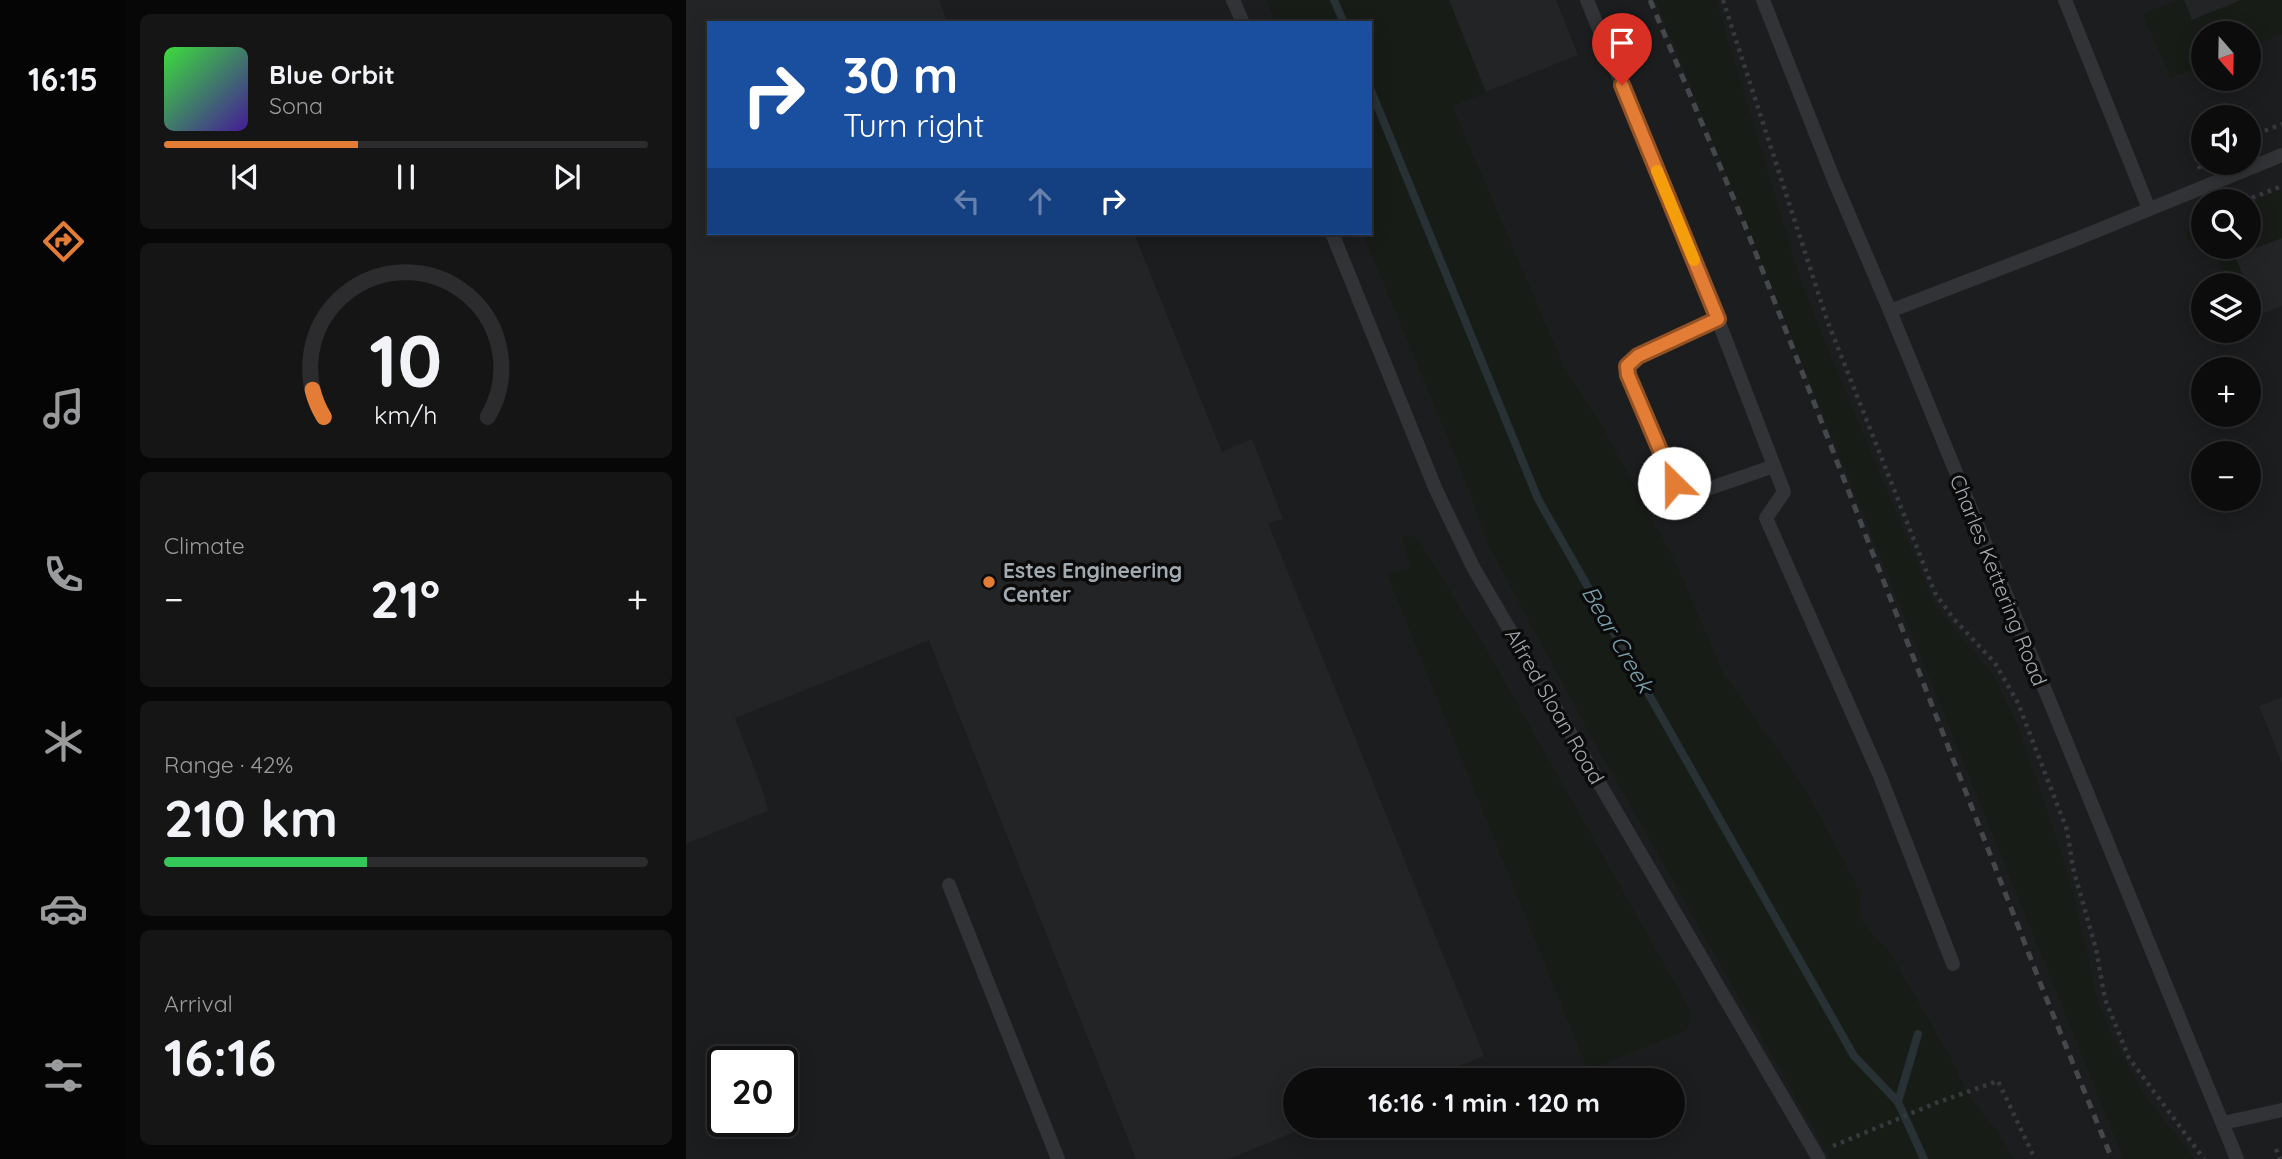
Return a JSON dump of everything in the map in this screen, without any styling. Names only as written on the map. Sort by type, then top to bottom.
[{"type":"lane","points":[[1233,0],[1242,21]]},
{"type":"lane","points":[[1587,0],[1718,319],[1784,492],[1766,518],[1880,776],[1954,964]]},
{"type":"lane","name":"Charles Kettering Road","points":[[1763,0],[1834,180],[2237,1159]]},
{"type":"lane","points":[[2065,0],[2149,209]]},
{"type":"lane","points":[[1890,311],[2282,155]]},
{"type":"lane","name":"Alfred Sloan Road","points":[[1333,235],[1436,490],[1473,567],[1819,1159]]},
{"type":"lane","points":[[1718,319],[1638,356],[1627,366],[1628,375],[1674,483],[1684,492],[1696,493],[1774,466]]},
{"type":"lane","points":[[949,885],[1058,1159]]},
{"type":"lane","points":[[2223,1123],[2282,1110]]},
{"type":"path","points":[[1723,0],[1827,320],[1935,593],[1953,618],[1995,663],[2018,703],[2067,830],[2073,868],[2096,949],[2105,999],[2129,1058],[2204,1159]]},
{"type":"path","points":[[2261,132],[2282,124]]},
{"type":"path","points":[[2261,194],[2282,186]]},
{"type":"path","points":[[1849,1137],[1998,1081],[2035,1159]]},
{"type":"path","points":[[2276,1149],[2280,1159]]},
{"type":"shaded area","points":[[686,0],[2282,0],[2282,1159],[686,1159]]},
{"type":"shaded area","points":[[1267,0],[1449,0],[1486,92],[1452,106],[1564,367],[1604,430],[1675,562],[1724,675],[1804,787],[1860,892],[1859,917],[1876,940],[1888,950],[1950,1057],[1968,1095],[1996,1130],[2014,1159],[1831,1159],[1590,734],[1489,546],[1461,469],[1364,235],[1372,235],[1372,21],[1275,21]]},
{"type":"shaded area","points":[[1656,0],[1716,0],[1800,279],[1830,355],[1935,606],[1993,675],[2018,726],[2061,852],[2098,1002],[2113,1039],[2145,1096],[2194,1159],[2124,1159]]},
{"type":"shaded area","points":[[2184,0],[2192,20],[2241,0],[2282,0],[2282,34],[2261,42],[2261,21],[2191,21],[2191,70],[2171,78],[2143,14]]},
{"type":"shaded area","points":[[2282,190],[2282,238],[2256,273],[2224,273],[2218,259],[2261,259],[2261,198]]},
{"type":"shaded area","points":[[2191,224],[2191,240],[2187,238],[2188,227]]},
{"type":"shaded area","points":[[1413,536],[1424,549],[1490,656],[1691,1012],[1687,1030],[1587,1068],[1387,574],[1411,568],[1402,537]]},
{"type":"building","name":"Estes Engineering Center","points":[[686,0],[939,0],[947,21],[707,21],[707,235],[1135,235],[1222,452],[1252,439],[1283,519],[1268,523],[1484,1056],[1454,1068],[1283,1068],[1283,1137],[1228,1159],[1136,1159],[929,640],[735,718],[768,811],[686,844]]},
{"type":"building","points":[[1449,0],[1556,0],[1578,55],[1486,92]]},
{"type":"building","points":[[2184,0],[2241,0],[2192,20]]},
{"type":"building","points":[[2282,238],[2282,306],[2261,314],[2261,273],[2242,273],[2236,259],[2261,259],[2261,246]]},
{"type":"building","points":[[2282,697],[2282,763],[2259,706]]},
{"type":"waterway","name":"Bear Creek","points":[[1334,0],[1343,21]]},
{"type":"waterway","name":"Bear Creek","points":[[1372,93],[1538,499],[1854,1056],[1898,1102],[1924,1159]]},
{"type":"waterway","points":[[1898,1102],[1918,1034]]},
{"type":"railway","points":[[1650,0],[1744,223],[2043,990],[2112,1159]]},
{"type":"slow traffic","points":[[1657,171],[1694,260]]},
{"type":"place","name":"Estes Engineering Center","points":[[989,582]]},
{"type":"route","points":[[1622,85],[1718,319],[1638,356],[1627,366],[1628,375],[1674,483]]}]
